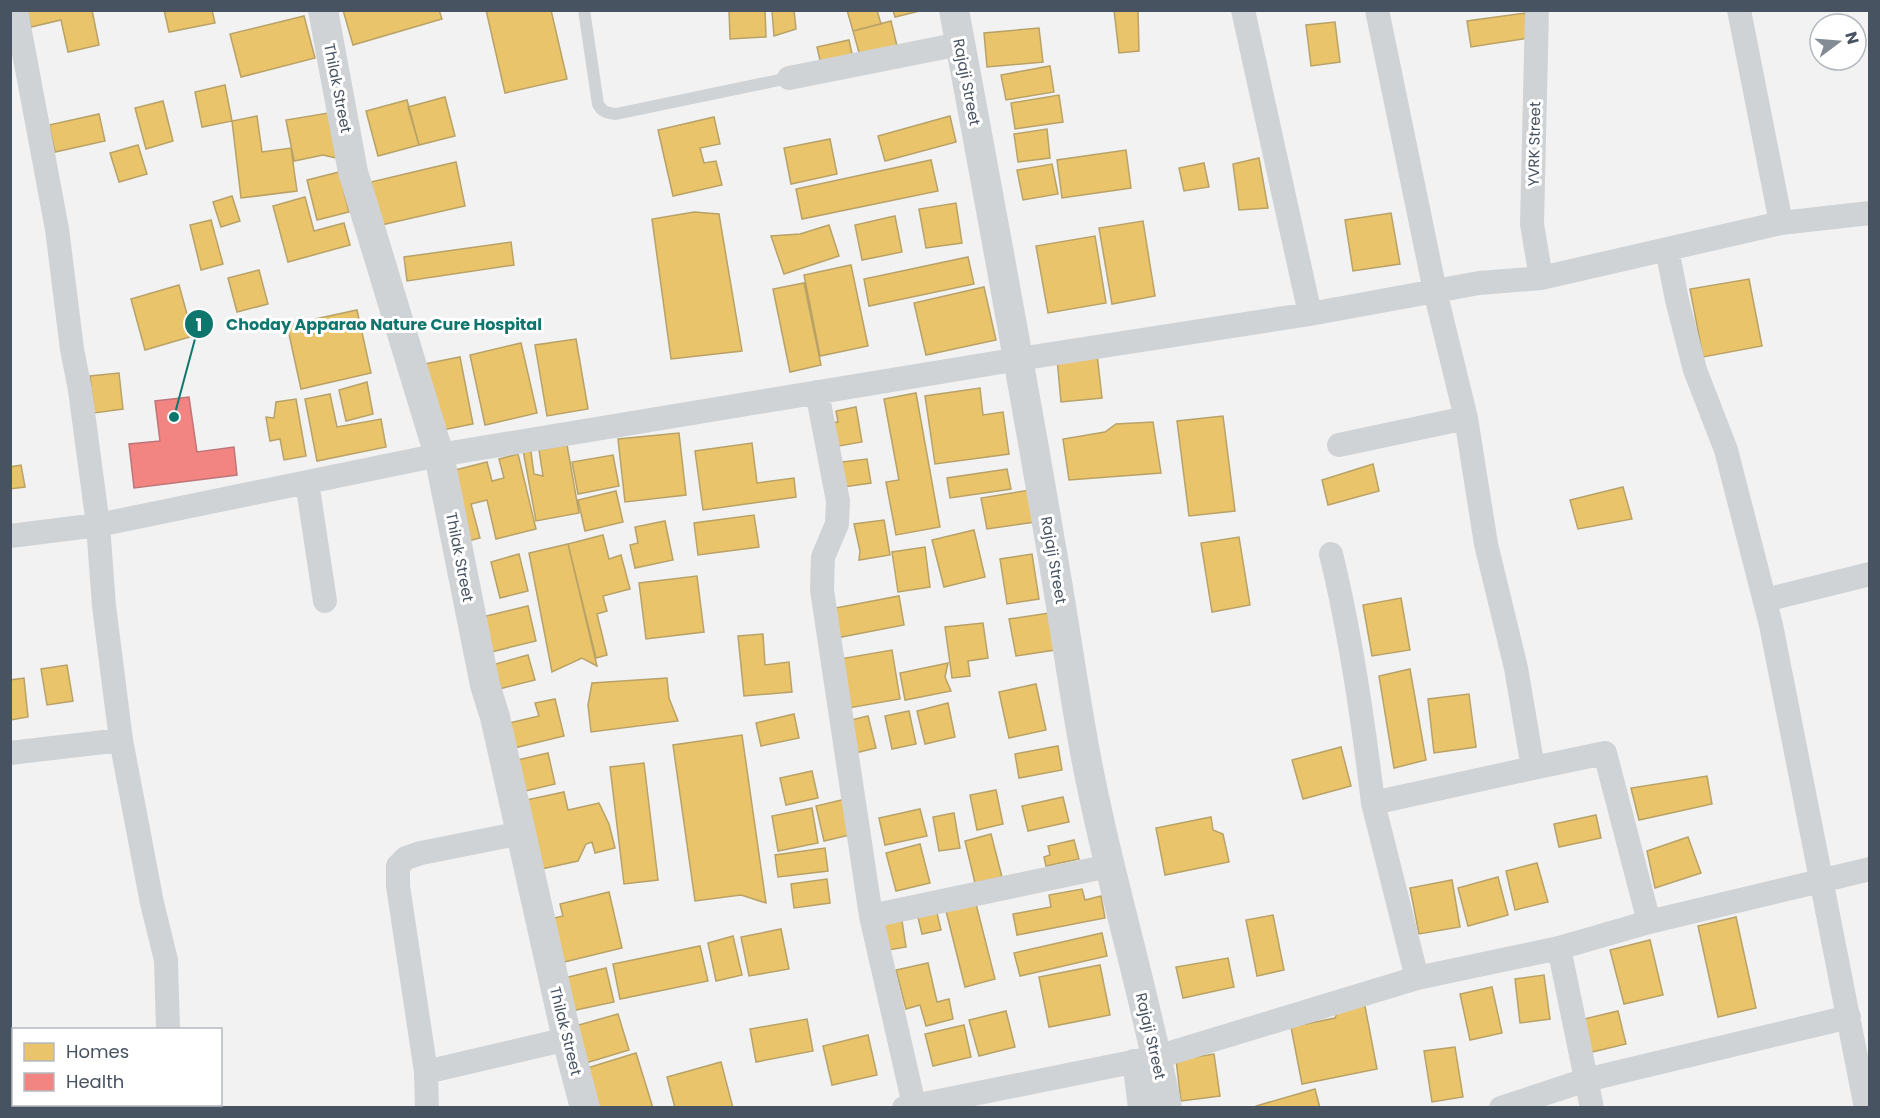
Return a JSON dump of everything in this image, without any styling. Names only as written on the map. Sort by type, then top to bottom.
[{"type":"street","points":[[16,10],[57,229],[72,349],[99,525],[104,606],[121,740],[152,903],[166,960],[168,1028]]},
{"type":"street","name":"Thilak Street","points":[[323,10],[353,171],[439,455],[485,685],[495,717],[567,1040],[585,1107]]},
{"type":"street","name":"Rajaji Street","points":[[954,10],[1019,359],[1083,740],[1145,1059],[1167,1107]]},
{"type":"street","points":[[1243,10],[1310,314]]},
{"type":"street","points":[[1377,10],[1435,291],[1466,418],[1486,544],[1516,668],[1533,768]]},
{"type":"street","name":"YVRK Street","points":[[1537,10],[1532,224],[1541,278]]},
{"type":"street","points":[[1739,10],[1781,223]]},
{"type":"street","points":[[789,78],[960,44]]},
{"type":"street","points":[[10,536],[99,525],[439,455],[1019,359],[1310,314],[1479,283],[1541,278],[1781,223],[1869,213]]},
{"type":"street","points":[[1667,249],[1695,370],[1726,450],[1765,600],[1866,1107]]},
{"type":"street","points":[[817,392],[838,501],[837,524],[823,557],[822,590],[871,916],[909,1106],[1145,1059],[1417,978],[1559,948],[1649,922],[1869,869]]},
{"type":"street","points":[[1339,446],[1466,418]]},
{"type":"street","points":[[308,482],[325,601]]},
{"type":"street","points":[[1331,554],[1364,722],[1373,803],[1417,978]]},
{"type":"street","points":[[1765,600],[1869,574]]},
{"type":"street","points":[[10,753],[121,740]]},
{"type":"street","points":[[1373,803],[1605,753],[1649,922]]},
{"type":"street","points":[[427,1107],[426,1072],[398,886],[398,866],[406,858],[421,853],[521,833]]},
{"type":"street","points":[[871,916],[1109,866]]},
{"type":"street","points":[[1559,948],[1592,1107]]},
{"type":"street","points":[[1501,1107],[1586,1080],[1849,1017]]},
{"type":"street","points":[[426,1072],[567,1040]]},
{"type":"street","points":[[1140,1107],[1145,1059]]},
{"type":"street","points":[[10,1064],[12,1086]]},
{"type":"lane","points":[[584,10],[598,104],[601,110],[608,113],[616,114],[789,78]]},
{"type":"building: Homes","points":[[27,10],[92,10],[99,45],[68,52],[61,20],[31,27]]},
{"type":"building: Homes","points":[[164,10],[212,10],[215,23],[169,32]]},
{"type":"building: Homes","points":[[343,10],[439,10],[442,19],[353,45]]},
{"type":"building: Homes","points":[[486,10],[551,10],[567,79],[505,93]]},
{"type":"building: Homes","points":[[729,10],[765,10],[766,37],[730,39]]},
{"type":"building: Homes","points":[[794,10],[796,29],[774,36],[772,11]]},
{"type":"building: Homes","points":[[847,10],[877,10],[881,24],[853,31]]},
{"type":"building: Homes","points":[[893,10],[920,10],[920,11],[895,17]]},
{"type":"building: Homes","points":[[1114,10],[1138,10],[1139,51],[1119,53]]},
{"type":"building: Homes","points":[[1525,13],[1529,38],[1471,47],[1467,21]]},
{"type":"building: Homes","points":[[304,16],[315,58],[241,77],[230,34]]},
{"type":"building: Homes","points":[[891,21],[897,46],[860,56],[853,31]]},
{"type":"building: Homes","points":[[1335,22],[1340,62],[1311,66],[1306,25]]},
{"type":"building: Homes","points":[[1039,28],[1043,62],[987,67],[984,33]]},
{"type":"building: Homes","points":[[849,40],[854,63],[822,69],[817,47]]},
{"type":"building: Homes","points":[[1050,66],[1054,92],[1006,100],[1001,75]]},
{"type":"building: Homes","points":[[225,85],[232,121],[202,127],[195,92]]},
{"type":"building: Homes","points":[[1059,95],[1063,122],[1015,129],[1011,103]]},
{"type":"building: Homes","points":[[445,97],[455,136],[419,145],[408,107]]},
{"type":"building: Homes","points":[[407,100],[419,145],[378,156],[366,111]]},
{"type":"building: Homes","points":[[163,101],[173,141],[146,149],[135,108]]},
{"type":"building: Homes","points":[[328,113],[336,158],[323,155],[294,161],[286,120]]},
{"type":"building: Homes","points":[[99,114],[105,141],[55,152],[49,125]]},
{"type":"building: Homes","points":[[257,116],[262,152],[291,148],[297,191],[241,198],[232,121]]},
{"type":"building: Homes","points":[[950,116],[956,142],[885,161],[878,136]]},
{"type":"building: Homes","points":[[714,117],[720,144],[700,148],[704,163],[716,161],[722,185],[673,196],[658,130]]},
{"type":"building: Homes","points":[[1047,129],[1050,158],[1018,162],[1014,134]]},
{"type":"building: Homes","points":[[830,139],[837,174],[791,184],[784,148]]},
{"type":"building: Homes","points":[[138,145],[147,174],[119,182],[110,153]]},
{"type":"building: Homes","points":[[1126,150],[1131,188],[1062,198],[1057,160]]},
{"type":"building: Homes","points":[[1259,158],[1268,208],[1239,210],[1233,164]]},
{"type":"building: Homes","points":[[931,160],[938,191],[802,219],[796,189]]},
{"type":"building: Homes","points":[[456,162],[465,206],[381,225],[371,182]]},
{"type":"building: Homes","points":[[1204,163],[1209,187],[1184,191],[1179,168]]},
{"type":"building: Homes","points":[[1052,164],[1058,194],[1023,200],[1017,170]]},
{"type":"building: Homes","points":[[339,172],[349,212],[317,220],[307,180]]},
{"type":"building: Homes","points":[[232,196],[240,221],[221,227],[213,202]]},
{"type":"building: Homes","points":[[305,197],[314,231],[344,223],[350,245],[288,262],[273,206]]},
{"type":"building: Homes","points":[[956,203],[962,243],[926,248],[919,209]]},
{"type":"building: Homes","points":[[694,212],[719,214],[742,351],[671,359],[652,219]]},
{"type":"building: Homes","points":[[1391,213],[1400,264],[1353,271],[1345,220]]},
{"type":"building: Homes","points":[[895,216],[902,252],[862,260],[855,225]]},
{"type":"building: Homes","points":[[211,220],[223,264],[201,270],[190,225]]},
{"type":"building: Homes","points":[[1143,221],[1155,296],[1112,304],[1099,228]]},
{"type":"building: Homes","points":[[829,225],[839,256],[784,274],[771,236],[800,234]]},
{"type":"building: Homes","points":[[1095,236],[1106,303],[1048,313],[1036,246]]},
{"type":"building: Homes","points":[[511,242],[514,265],[407,281],[404,257]]},
{"type":"building: Homes","points":[[968,257],[974,284],[869,306],[864,279]]},
{"type":"building: Homes","points":[[851,265],[868,346],[820,356],[804,275]]},
{"type":"building: Homes","points":[[259,270],[268,304],[237,312],[228,278]]},
{"type":"building: Homes","points":[[1749,279],[1762,346],[1703,357],[1690,289]]},
{"type":"building: Homes","points":[[804,283],[821,365],[790,372],[773,289]]},
{"type":"building: Homes","points":[[179,285],[193,336],[145,350],[131,299]]},
{"type":"building: Homes","points":[[984,287],[996,340],[926,355],[914,303]]},
{"type":"building: Homes","points":[[357,310],[371,373],[301,389],[287,325]]},
{"type":"building: Homes","points":[[576,339],[588,409],[547,416],[535,345]]},
{"type":"building: Homes","points":[[521,343],[537,413],[485,425],[470,355]]},
{"type":"building: Homes","points":[[1097,354],[1102,398],[1061,402],[1057,359]]},
{"type":"building: Homes","points":[[460,357],[473,424],[437,431],[424,364]]},
{"type":"building: Homes","points":[[119,373],[123,409],[94,413],[90,376]]},
{"type":"building: Homes","points":[[367,382],[373,414],[346,421],[339,390]]},
{"type":"building: Homes","points":[[980,388],[983,415],[1003,412],[1009,454],[935,464],[925,396]]},
{"type":"building: Homes","points":[[916,393],[940,527],[896,535],[886,482],[899,480],[884,399]]},
{"type":"building: Homes","points":[[330,394],[337,427],[381,419],[386,447],[317,461],[305,399]]},
{"type":"building: Homes","points":[[296,399],[306,456],[284,460],[280,439],[270,441],[266,417],[274,418],[276,402]]},
{"type":"building: Homes","points":[[856,407],[862,442],[828,448],[824,424],[838,422],[836,411]]},
{"type":"building: Homes","points":[[1223,416],[1235,511],[1189,516],[1177,421]]},
{"type":"building: Homes","points":[[1153,422],[1161,473],[1069,480],[1063,439],[1105,432],[1116,424]]},
{"type":"building: Homes","points":[[679,433],[686,495],[625,502],[618,439]]},
{"type":"building: Homes","points":[[752,443],[757,483],[794,478],[796,497],[703,510],[695,451]]},
{"type":"building: Homes","points":[[567,445],[579,513],[536,521],[523,450],[531,452],[534,474],[543,476],[539,450]]},
{"type":"building: Homes","points":[[518,454],[536,529],[496,539],[487,500],[471,504],[480,538],[464,542],[447,472],[487,462],[492,481],[504,478],[499,459]]},
{"type":"building: Homes","points":[[613,455],[619,486],[578,494],[572,462]]},
{"type":"building: Homes","points":[[867,459],[871,483],[837,488],[834,463]]},
{"type":"building: Homes","points":[[1373,464],[1379,491],[1328,505],[1322,480]]},
{"type":"building: Homes","points":[[21,465],[25,487],[10,489],[10,467]]},
{"type":"building: Homes","points":[[1007,469],[1011,489],[950,498],[947,478]]},
{"type":"building: Homes","points":[[1623,487],[1632,519],[1578,529],[1570,500]]},
{"type":"building: Homes","points":[[1030,490],[1035,522],[987,529],[981,498]]},
{"type":"building: Homes","points":[[616,491],[623,522],[585,531],[578,500]]},
{"type":"building: Homes","points":[[754,515],[759,547],[698,555],[694,523]]},
{"type":"building: Homes","points":[[884,520],[890,555],[859,560],[860,551],[854,524]]},
{"type":"building: Homes","points":[[665,521],[673,560],[635,568],[630,545],[638,543],[635,527]]},
{"type":"building: Homes","points":[[974,530],[985,577],[944,587],[932,540]]},
{"type":"building: Homes","points":[[603,535],[609,559],[621,555],[630,589],[603,596],[607,611],[597,614],[607,655],[596,658],[568,544]]},
{"type":"building: Homes","points":[[1239,537],[1250,605],[1212,612],[1201,543]]},
{"type":"building: Homes","points":[[568,544],[597,666],[582,658],[552,672],[529,553]]},
{"type":"building: Homes","points":[[925,547],[930,587],[898,592],[892,552]]},
{"type":"building: Homes","points":[[519,554],[528,591],[500,598],[491,562]]},
{"type":"building: Homes","points":[[1032,554],[1039,599],[1007,604],[1000,559]]},
{"type":"building: Homes","points":[[697,576],[704,632],[646,639],[639,583]]},
{"type":"building: Homes","points":[[899,596],[904,625],[836,638],[830,609]]},
{"type":"building: Homes","points":[[1401,598],[1410,650],[1372,656],[1363,605]]},
{"type":"building: Homes","points":[[528,606],[536,641],[491,652],[482,617]]},
{"type":"building: Homes","points":[[1049,613],[1055,650],[1016,656],[1009,619]]},
{"type":"building: Homes","points":[[983,623],[988,658],[968,661],[970,676],[952,678],[945,627]]},
{"type":"building: Homes","points":[[763,634],[765,665],[789,662],[792,692],[744,696],[738,636]]},
{"type":"building: Homes","points":[[892,650],[900,699],[843,709],[834,660]]},
{"type":"building: Homes","points":[[528,655],[535,680],[499,689],[492,665]]},
{"type":"building: Homes","points":[[948,663],[945,677],[951,691],[905,700],[900,673]]},
{"type":"building: Homes","points":[[67,665],[73,701],[47,705],[41,669]]},
{"type":"building: Homes","points":[[1410,669],[1426,760],[1394,768],[1379,676]]},
{"type":"building: Homes","points":[[24,678],[28,717],[10,720],[10,680]]},
{"type":"building: Homes","points":[[667,678],[669,698],[678,721],[591,732],[588,705],[592,683]]},
{"type":"building: Homes","points":[[1036,684],[1046,730],[1009,738],[999,692]]},
{"type":"building: Homes","points":[[1469,694],[1476,747],[1434,753],[1428,699]]},
{"type":"building: Homes","points":[[555,699],[564,736],[514,748],[509,723],[539,716],[535,703]]},
{"type":"building: Homes","points":[[948,703],[955,737],[925,744],[917,711]]},
{"type":"building: Homes","points":[[909,711],[916,744],[892,749],[885,716]]},
{"type":"building: Homes","points":[[794,714],[799,738],[761,746],[756,723]]},
{"type":"building: Homes","points":[[868,716],[876,748],[851,754],[843,722]]},
{"type":"building: Homes","points":[[742,735],[766,903],[741,895],[695,901],[673,745]]},
{"type":"building: Homes","points":[[1058,746],[1062,770],[1019,778],[1015,754]]},
{"type":"building: Homes","points":[[1341,747],[1351,786],[1303,799],[1292,760]]},
{"type":"building: Homes","points":[[548,753],[555,784],[521,792],[513,761]]},
{"type":"building: Homes","points":[[644,763],[658,880],[624,884],[610,767]]},
{"type":"building: Homes","points":[[812,771],[818,798],[786,805],[780,778]]},
{"type":"building: Homes","points":[[1707,776],[1712,804],[1639,820],[1631,788]]},
{"type":"building: Homes","points":[[996,790],[1003,824],[977,830],[970,795]]},
{"type":"building: Homes","points":[[564,792],[568,810],[599,803],[609,824],[615,848],[595,853],[592,842],[586,844],[578,861],[541,869],[526,800]]},
{"type":"building: Homes","points":[[1063,797],[1069,822],[1028,831],[1022,806]]},
{"type":"building: Homes","points":[[846,799],[854,834],[824,841],[816,806]]},
{"type":"building: Homes","points":[[812,808],[818,843],[778,851],[772,816]]},
{"type":"building: Homes","points":[[920,809],[927,836],[885,845],[879,818]]},
{"type":"building: Homes","points":[[954,813],[960,848],[939,851],[933,817]]},
{"type":"building: Homes","points":[[1596,815],[1601,838],[1559,847],[1554,824]]},
{"type":"building: Homes","points":[[1211,817],[1213,830],[1223,834],[1229,862],[1165,875],[1156,828]]},
{"type":"building: Homes","points":[[991,834],[1002,877],[975,883],[965,841]]},
{"type":"building: Homes","points":[[1688,837],[1701,873],[1655,888],[1647,851]]},
{"type":"building: Homes","points":[[1074,840],[1079,859],[1046,866],[1044,857],[1050,855],[1048,846]]},
{"type":"building: Homes","points":[[920,844],[930,883],[896,891],[886,853]]},
{"type":"building: Homes","points":[[825,848],[828,871],[778,877],[775,855]]},
{"type":"building: Homes","points":[[1537,863],[1548,902],[1515,910],[1506,871]]},
{"type":"building: Homes","points":[[1498,877],[1508,915],[1468,926],[1458,888]]},
{"type":"building: Homes","points":[[827,879],[830,903],[794,908],[791,884]]},
{"type":"building: Homes","points":[[1452,880],[1460,927],[1419,934],[1410,888]]},
{"type":"building: Homes","points":[[1082,889],[1085,900],[1101,896],[1105,918],[1017,935],[1013,914],[1051,907],[1049,895]]},
{"type":"building: Homes","points":[[609,892],[622,948],[560,963],[550,919],[563,916],[560,904]]},
{"type":"building: Homes","points":[[976,904],[995,979],[965,987],[946,911]]},
{"type":"building: Homes","points":[[936,909],[941,930],[922,934],[917,913]]},
{"type":"building: Homes","points":[[1273,915],[1284,970],[1257,976],[1246,920]]},
{"type":"building: Homes","points":[[1736,917],[1756,1008],[1718,1017],[1698,926]]},
{"type":"building: Homes","points":[[902,921],[906,947],[889,950],[884,924]]},
{"type":"building: Homes","points":[[781,929],[789,969],[749,976],[741,937]]},
{"type":"building: Homes","points":[[1102,933],[1107,956],[1020,976],[1014,953]]},
{"type":"building: Homes","points":[[733,936],[742,975],[716,981],[708,943]]},
{"type":"building: Homes","points":[[1650,940],[1663,995],[1624,1004],[1610,950]]},
{"type":"building: Homes","points":[[700,946],[708,981],[620,999],[613,964]]},
{"type":"building: Homes","points":[[1228,958],[1234,987],[1183,998],[1176,967]]},
{"type":"building: Homes","points":[[928,963],[937,1002],[949,999],[953,1019],[926,1026],[920,1005],[906,1009],[896,970]]},
{"type":"building: Homes","points":[[1100,965],[1110,1015],[1049,1027],[1039,977]]},
{"type":"building: Homes","points":[[606,968],[614,1002],[571,1011],[564,978]]},
{"type":"building: Homes","points":[[1544,975],[1550,1019],[1520,1023],[1515,979]]},
{"type":"building: Homes","points":[[1492,987],[1502,1033],[1470,1040],[1460,994]]},
{"type":"building: Homes","points":[[1364,1001],[1377,1069],[1302,1084],[1291,1027],[1335,1018],[1340,1006]]},
{"type":"building: Homes","points":[[1006,1011],[1015,1047],[979,1056],[969,1020]]},
{"type":"building: Homes","points":[[1618,1011],[1626,1044],[1588,1053],[1580,1020]]},
{"type":"building: Homes","points":[[618,1014],[629,1050],[579,1065],[568,1028]]},
{"type":"building: Homes","points":[[807,1019],[813,1051],[756,1062],[750,1029]]},
{"type":"building: Homes","points":[[964,1025],[971,1057],[933,1066],[925,1034]]},
{"type":"building: Homes","points":[[868,1035],[877,1075],[832,1085],[823,1046]]},
{"type":"building: Homes","points":[[1455,1047],[1463,1097],[1432,1102],[1424,1051]]},
{"type":"building: Homes","points":[[636,1053],[653,1108],[596,1108],[584,1069]]},
{"type":"building: Homes","points":[[1214,1054],[1220,1096],[1181,1101],[1176,1060]]},
{"type":"building: Homes","points":[[721,1062],[733,1108],[675,1108],[667,1077]]},
{"type":"building: Homes","points":[[1315,1089],[1320,1108],[1256,1108],[1256,1106]]},
{"type":"building: Health","points":[[189,397],[197,452],[234,447],[237,475],[134,488],[129,444],[160,441],[155,401]]},
{"type":"place","name":"Choday Apparao Nature Cure Hospital","points":[[174,417]]}]
